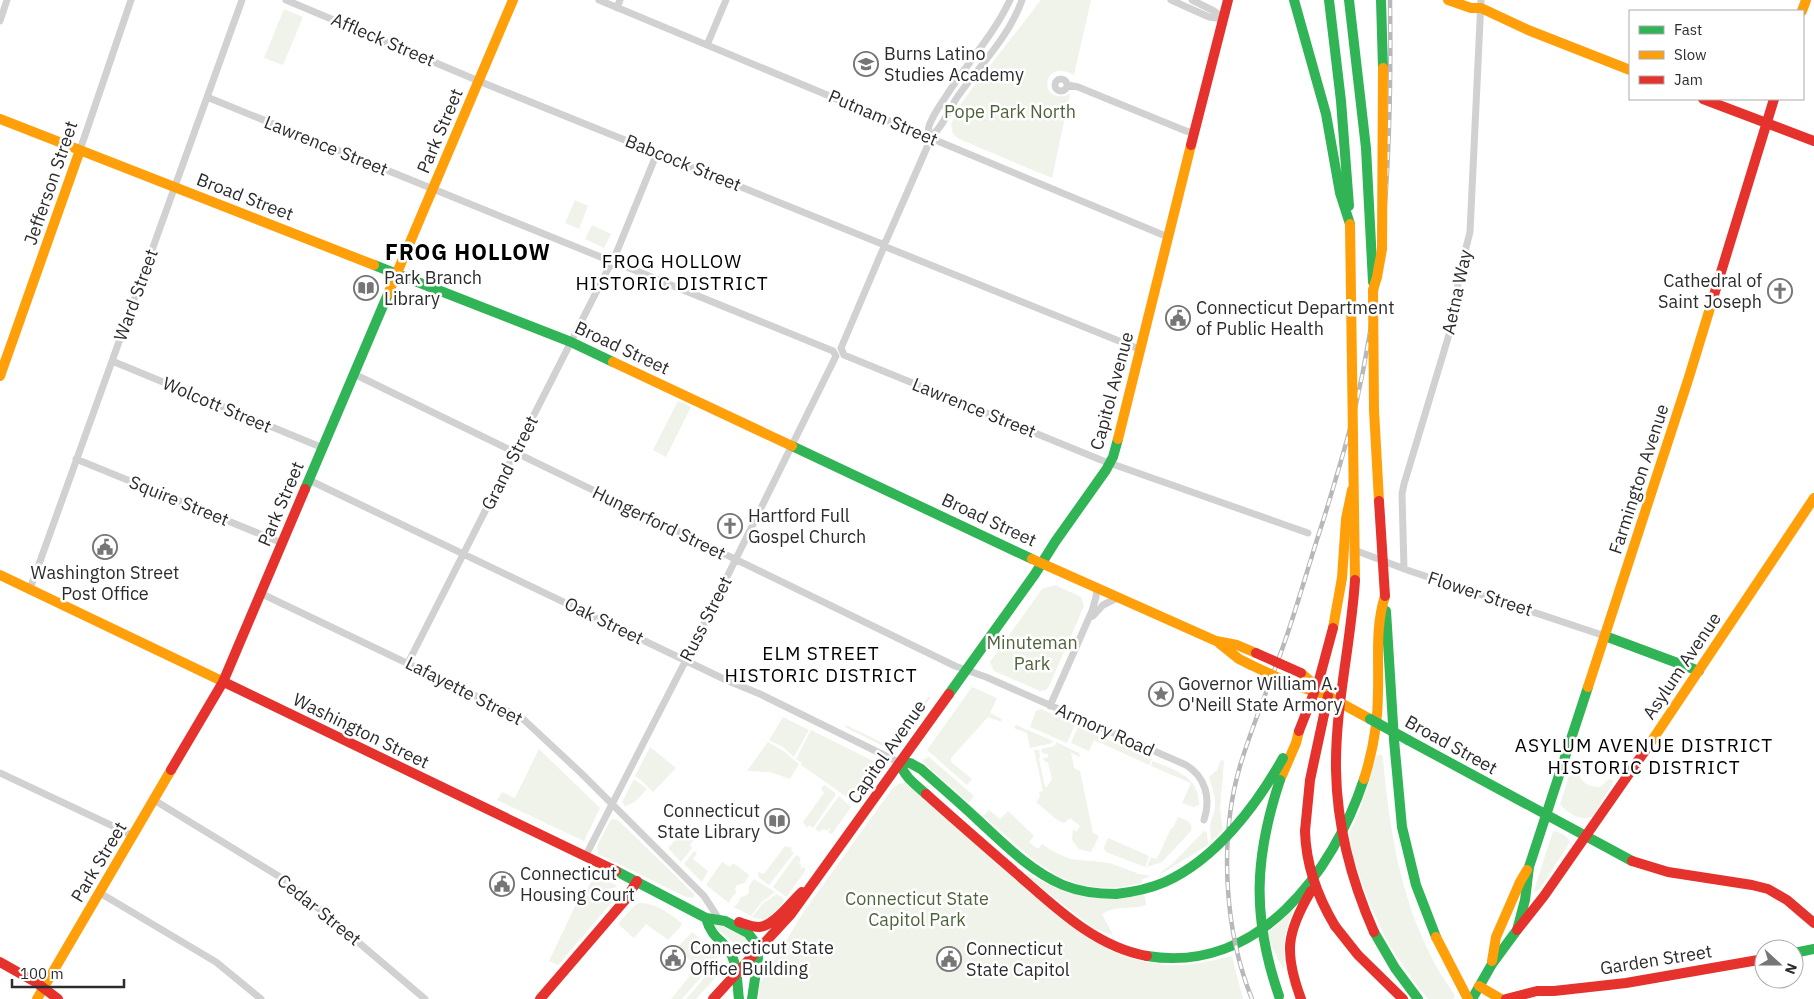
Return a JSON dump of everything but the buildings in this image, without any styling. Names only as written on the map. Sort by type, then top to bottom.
[{"type":"main road","name":"Park Street","points":[[37,999],[223,682],[513,0]]},
{"type":"main road","name":"Capitol Avenue","points":[[713,999],[758,952],[811,887],[1110,463],[1228,0]]},
{"type":"main road","points":[[1294,0],[1326,114],[1340,193],[1350,224]]},
{"type":"main road","points":[[1330,0],[1345,139],[1350,224],[1355,540],[1354,588],[1338,727],[1336,779],[1339,814],[1345,851],[1357,892],[1374,932],[1390,960],[1418,999]]},
{"type":"main road","points":[[1349,0],[1357,54],[1372,232],[1374,410],[1398,794],[1406,844],[1415,882],[1430,925],[1447,962],[1470,999]]},
{"type":"main road","points":[[1373,290],[1379,271],[1381,252],[1383,68],[1381,0]]},
{"type":"main road","points":[[1448,0],[1471,8],[1479,3],[1528,30],[1629,70]]},
{"type":"main road","points":[[1706,100],[1814,141]]},
{"type":"main road","name":"Farmington Avenue","points":[[1518,930],[1525,900],[1529,868],[1714,297],[1774,100]]},
{"type":"main road","name":"Broad Street","points":[[0,119],[570,342],[1097,588],[1216,641],[1237,645],[1301,673],[1328,696]]},
{"type":"main road","name":"Jefferson Street","points":[[0,376],[80,150]]},
{"type":"main road","points":[[1280,997],[1268,964],[1258,904],[1262,841],[1280,780],[1319,680],[1333,628],[1342,578],[1346,519],[1354,484]]},
{"type":"main road","name":"Asylum Avenue","points":[[1470,999],[1492,964],[1542,898],[1699,671],[1814,498]]},
{"type":"main road","name":"Washington Street","points":[[0,575],[637,881],[706,918],[718,916],[750,934],[754,939],[758,952]]},
{"type":"main road","points":[[1301,999],[1294,982],[1290,962],[1290,934],[1296,915],[1324,868],[1357,800],[1373,745],[1378,709],[1378,628],[1385,596]]},
{"type":"main road","points":[[1605,636],[1699,671]]},
{"type":"main road","name":"Broad Street","points":[[1216,641],[1239,659],[1296,686],[1328,696],[1620,855],[1646,867],[1688,877],[1752,884],[1770,890],[1800,910],[1814,923]]},
{"type":"main road","points":[[1328,696],[1311,774],[1305,830],[1307,857],[1321,901],[1335,926],[1358,955],[1403,999]]},
{"type":"main road","points":[[1299,731],[1292,739],[1275,772],[1261,793],[1238,821],[1208,852],[1182,873],[1164,882],[1139,890],[1116,894],[1081,890],[1048,877],[1018,855],[921,769],[910,763],[900,763],[902,772],[1009,867],[1080,926],[1118,947],[1158,958],[1186,959],[1210,955],[1234,946],[1258,933],[1275,920],[1293,902],[1313,878],[1335,844]]},
{"type":"main road","name":"Farmington Avenue","points":[[1492,964],[1496,937],[1520,882],[1529,868]]},
{"type":"main road","points":[[540,999],[626,899],[637,881]]},
{"type":"main road","points":[[680,904],[754,927],[764,927],[773,921],[792,900],[811,887]]},
{"type":"main road","points":[[706,918],[711,933],[731,954],[739,999]]},
{"type":"main road","points":[[752,999],[758,965],[758,952]]},
{"type":"main road","name":"Garden Street","points":[[1506,999],[1537,991],[1554,991],[1643,980],[1754,961]]},
{"type":"main road","points":[[0,962],[58,999]]},
{"type":"main road","points":[[1478,988],[1501,999]]},
{"type":"main road","name":"Garden Street","points":[[1539,999],[1554,991]]},
{"type":"street","points":[[0,21],[7,0]]},
{"type":"street","name":"Jefferson Street","points":[[80,150],[131,0]]},
{"type":"street","name":"Ward Street","points":[[30,589],[242,0]]},
{"type":"street","name":"Affleck Street","points":[[286,0],[479,80]]},
{"type":"street","name":"Putnam Street","points":[[599,0],[1168,237]]},
{"type":"street","points":[[617,8],[620,0]]},
{"type":"street","points":[[707,45],[726,0]]},
{"type":"street","name":"Russ Street","points":[[930,138],[928,129],[934,116],[957,80],[992,34],[1010,0]]},
{"type":"street","name":"Russ Street","points":[[585,857],[736,560],[791,445],[841,347],[883,249],[887,244],[930,138],[938,130],[962,90],[1007,31],[1022,0]]},
{"type":"street","points":[[1171,0],[1208,17],[1224,19]]},
{"type":"street","points":[[1192,0],[1214,11],[1224,19]]},
{"type":"street","name":"Aetna Way","points":[[1404,569],[1402,494],[1458,306],[1458,279],[1469,238],[1479,3]]},
{"type":"street","name":"Babcock Street","points":[[479,80],[878,243],[887,244],[1140,349]]},
{"type":"street","points":[[1067,85],[1078,87],[1195,133]]},
{"type":"street","name":"Lawrence Street","points":[[207,97],[1110,463]]},
{"type":"street","name":"Grand Street","points":[[408,663],[615,256],[657,153]]},
{"type":"street","name":"Wolcott Street","points":[[112,361],[323,448]]},
{"type":"street","name":"Hungerford Street","points":[[354,374],[965,670]]},
{"type":"street","name":"Squire Street","points":[[76,459],[282,543]]},
{"type":"street","points":[[1110,463],[1308,533]]},
{"type":"street","name":"Oak Street","points":[[309,480],[774,701],[900,763]]},
{"type":"street","name":"Flower Street","points":[[1357,551],[1404,569],[1605,636]]},
{"type":"street","points":[[1050,706],[1088,622],[1097,588]]},
{"type":"street","name":"Lafayette Street","points":[[260,593],[522,718],[704,896],[718,916]]},
{"type":"street","points":[[1088,622],[1103,604],[1119,597]]},
{"type":"street","name":"Armory Road","points":[[965,670],[979,674],[1192,769],[1201,780],[1208,796],[1204,820]]},
{"type":"street","points":[[0,773],[134,836]]},
{"type":"street","name":"Cedar Street","points":[[154,800],[285,880],[425,999]]},
{"type":"street","points":[[100,893],[216,962],[261,999]]},
{"type":"green space","name":"Pope Park North","points":[[1041,0],[1091,0],[1074,75],[1065,71],[1059,71],[1054,72],[1048,79],[1048,88],[1053,95],[1070,94],[1052,178],[959,139],[953,134],[951,125],[960,105]]},
{"type":"green space","points":[[284,9],[303,17],[283,65],[264,58]]},
{"type":"green space","points":[[575,200],[588,206],[579,229],[565,223]]},
{"type":"green space","points":[[592,225],[611,234],[604,248],[585,239]]},
{"type":"green space","points":[[678,401],[691,407],[666,457],[653,450]]},
{"type":"green space","name":"Minuteman Park","points":[[1055,585],[1081,597],[1084,606],[1050,684],[1046,690],[1040,691],[994,671],[990,662],[1042,589]]},
{"type":"green space","points":[[972,687],[997,698],[990,713],[1002,719],[1001,722],[988,717],[951,758],[951,762],[972,779],[967,785],[927,750]]},
{"type":"green space","points":[[928,697],[931,697],[898,743],[892,747],[885,747],[845,727],[846,725],[887,745],[893,746]]},
{"type":"green space","points":[[1041,709],[1075,724],[1067,743],[1030,727],[1036,711]]},
{"type":"green space","points":[[783,717],[809,730],[794,757],[783,747],[769,740]]},
{"type":"green space","points":[[1016,725],[1053,741],[1052,743],[1030,748],[1027,733],[1014,728]]},
{"type":"green space","points":[[1078,727],[1152,759],[1149,765],[1094,740],[1089,751],[1071,743]]},
{"type":"green space","points":[[811,730],[879,764],[879,767],[854,802],[801,765],[802,763],[796,759]]},
{"type":"green space","points":[[768,742],[782,750],[799,764],[790,779],[770,772],[747,771]]},
{"type":"green space","points":[[1056,742],[1079,753],[1080,757],[1071,753],[1074,768],[1080,771],[1093,833],[1099,836],[1091,852],[1079,849],[1072,840],[1073,829],[1076,832],[1080,826],[1070,818],[1064,823],[1057,820],[1036,802],[1040,797],[1039,792],[1043,791],[1034,750],[1039,750],[1045,787],[1047,787],[1052,779],[1048,763],[1042,759],[1048,757],[1048,754],[1042,753],[1041,749],[1055,746]]},
{"type":"green space","points":[[650,747],[676,768],[653,792],[635,776]]},
{"type":"green space","points":[[539,749],[600,808],[584,841],[497,800],[502,792],[515,798]]},
{"type":"green space","points":[[1377,755],[1382,755],[1383,758],[1393,836],[1404,887],[1422,936],[1435,965],[1455,996],[1453,999],[1428,999],[1415,983],[1388,943],[1368,900],[1353,857],[1349,833],[1359,813]]},
{"type":"green space","points":[[929,757],[974,796],[969,803],[924,763],[922,760]]},
{"type":"green space","points":[[1221,760],[1224,761],[1220,809],[1223,830],[1211,842],[1210,825],[1215,809],[1215,798],[1209,777],[1217,770]]},
{"type":"green space","points":[[1153,761],[1177,771],[1191,781],[1198,795],[1199,805],[1193,807],[1182,803],[1191,783],[1151,766]]},
{"type":"green space","points":[[1574,761],[1580,764],[1579,774],[1583,781],[1590,786],[1600,787],[1609,779],[1614,781],[1593,816],[1589,818],[1575,816],[1566,811],[1560,804]]},
{"type":"green space","points":[[634,779],[647,789],[635,802],[625,806],[622,802]]},
{"type":"green space","name":"Connecticut State Capitol Park","points":[[905,783],[1112,951],[1144,961],[1171,965],[1199,963],[1232,956],[1243,999],[759,999],[760,983],[805,910],[892,789],[898,784]]},
{"type":"green space","points":[[825,785],[835,793],[835,796],[813,828],[809,825],[807,828],[803,822],[824,793],[821,788]]},
{"type":"green space","points":[[839,796],[851,807],[832,834],[828,833],[829,828],[827,831],[823,829],[819,832],[815,829]]},
{"type":"green space","points":[[989,810],[1000,819],[1008,811],[1034,836],[1029,842],[1038,849],[1042,844],[1070,859],[1110,863],[1139,874],[1151,876],[1142,879],[1142,883],[1116,887],[1093,887],[1072,882],[1037,862],[983,816]]},
{"type":"green space","points":[[1178,817],[1190,823],[1191,831],[1162,862],[1147,867],[1151,857],[1157,859]]},
{"type":"green space","points":[[612,819],[618,820],[694,894],[694,898],[686,897],[598,854],[597,846]]},
{"type":"green space","points":[[687,828],[694,834],[695,838],[690,845],[692,848],[681,862],[668,848]]},
{"type":"green space","points":[[1204,831],[1207,832],[1208,845],[1161,874],[1161,872],[1173,863]]},
{"type":"green space","points":[[1553,831],[1563,834],[1570,842],[1540,889],[1536,892],[1534,890]]},
{"type":"green space","points":[[1108,838],[1149,856],[1145,867],[1106,852],[1104,848]]},
{"type":"green space","points":[[785,846],[792,848],[791,851],[794,853],[769,885],[759,878],[758,872],[764,874]]},
{"type":"green space","points":[[694,851],[697,853],[693,859],[708,871],[702,882],[684,864]]},
{"type":"green space","points":[[796,855],[801,858],[799,863],[802,866],[800,869],[804,867],[806,870],[787,896],[785,896],[773,887]]},
{"type":"green space","points":[[722,862],[730,867],[733,863],[749,875],[745,883],[737,885],[736,893],[729,903],[706,885]]},
{"type":"green space","points":[[1028,874],[1068,892],[1144,893],[1146,905],[1107,911],[1102,914],[1113,935],[1095,929],[1026,876]]},
{"type":"green space","points":[[594,875],[616,885],[617,887],[585,894]]},
{"type":"green space","points":[[754,879],[775,892],[762,902],[751,916],[734,907],[741,897],[749,893],[749,886]]},
{"type":"green space","points":[[619,890],[618,895],[558,965],[549,961],[579,898]]},
{"type":"green space","points":[[776,894],[783,898],[784,901],[771,916],[762,919],[752,917],[764,902]]},
{"type":"green space","points":[[639,903],[651,904],[662,909],[682,923],[681,926],[668,940],[646,924],[634,938],[618,924]]},
{"type":"green space","points":[[1295,906],[1285,936],[1285,967],[1283,969],[1266,935]]},
{"type":"green space","points":[[712,921],[747,938],[747,945],[741,948],[738,947],[713,925]]},
{"type":"green space","points":[[692,932],[713,950],[718,957],[682,999],[671,999],[697,967],[677,948]]},
{"type":"green space","points":[[719,961],[715,977],[708,986],[696,999],[686,999]]},
{"type":"railway","points":[[1252,999],[1235,944],[1230,914],[1227,853],[1233,794],[1240,766],[1284,644],[1324,518],[1355,409],[1374,307],[1385,206],[1390,103],[1390,0]]},
{"type":"traffic: fast","points":[[1294,0],[1326,114],[1340,193],[1350,224]]},
{"type":"traffic: fast","points":[[1329,0],[1341,101],[1349,206]]},
{"type":"traffic: fast","points":[[1349,0],[1366,148],[1373,282]]},
{"type":"traffic: fast","points":[[1381,0],[1383,68]]},
{"type":"traffic: fast","points":[[374,265],[571,342],[613,362]]},
{"type":"traffic: fast","points":[[305,489],[388,294]]},
{"type":"traffic: fast","points":[[949,694],[1035,574],[1055,542],[1106,470],[1113,457],[1118,439]]},
{"type":"traffic: fast","points":[[792,446],[1032,559]]},
{"type":"traffic: fast","points":[[1386,611],[1394,740],[1402,827],[1416,885],[1436,937]]},
{"type":"traffic: fast","points":[[1605,636],[1699,671]]},
{"type":"traffic: fast","points":[[1472,999],[1492,964],[1517,930],[1525,900],[1529,867],[1588,687]]},
{"type":"traffic: fast","points":[[1370,719],[1408,740]]},
{"type":"traffic: fast","points":[[1408,740],[1632,861]]},
{"type":"traffic: fast","points":[[1116,894],[1141,890],[1165,882],[1201,860],[1218,845],[1247,812],[1283,758]]},
{"type":"traffic: fast","points":[[926,794],[907,777],[900,763],[910,763],[921,769],[1028,865],[1039,872],[1063,885],[1076,889],[1116,894]]},
{"type":"traffic: fast","points":[[1147,956],[1187,957],[1223,949],[1256,933],[1286,910],[1311,881],[1333,849],[1364,779]]},
{"type":"traffic: fast","points":[[1279,996],[1264,940],[1260,888],[1265,836],[1280,780]]},
{"type":"traffic: fast","points":[[616,871],[706,918],[725,921],[748,933],[754,941],[758,958],[752,999]]},
{"type":"traffic: fast","points":[[706,918],[712,931],[726,946],[732,956],[739,999]]},
{"type":"traffic: fast","points":[[1374,932],[1395,968],[1418,999]]},
{"type":"traffic: fast","points":[[1804,951],[1814,949]]},
{"type":"traffic: slow","points":[[388,294],[513,0]]},
{"type":"traffic: slow","points":[[1448,0],[1471,8],[1481,8],[1528,30],[1629,70]]},
{"type":"traffic: slow","points":[[1802,10],[1806,0]]},
{"type":"traffic: slow","points":[[1379,501],[1374,410],[1373,290],[1382,249],[1383,68]]},
{"type":"traffic: slow","points":[[0,119],[374,265]]},
{"type":"traffic: slow","points":[[1118,439],[1191,145]]},
{"type":"traffic: slow","points":[[0,376],[80,150]]},
{"type":"traffic: slow","points":[[1350,224],[1355,580]]},
{"type":"traffic: slow","points":[[1588,687],[1714,295]]},
{"type":"traffic: slow","points":[[613,362],[792,446]]},
{"type":"traffic: slow","points":[[1333,628],[1342,578],[1346,519],[1352,490]]},
{"type":"traffic: slow","points":[[1649,745],[1814,498]]},
{"type":"traffic: slow","points":[[1032,559],[1216,641],[1237,645],[1256,653]]},
{"type":"traffic: slow","points":[[0,575],[226,683]]},
{"type":"traffic: slow","points":[[1364,779],[1376,725],[1378,643],[1380,619],[1385,596]]},
{"type":"traffic: slow","points":[[1219,643],[1239,659],[1251,665]]},
{"type":"traffic: slow","points":[[1251,665],[1296,686]]},
{"type":"traffic: slow","points":[[1301,673],[1328,696],[1370,719]]},
{"type":"traffic: slow","points":[[1296,686],[1320,693]]},
{"type":"traffic: slow","points":[[1280,780],[1296,743],[1299,731]]},
{"type":"traffic: slow","points":[[37,999],[171,770]]},
{"type":"traffic: slow","points":[[1492,961],[1496,937],[1527,870]]},
{"type":"traffic: slow","points":[[1436,937],[1468,999]]},
{"type":"traffic: slow","points":[[1479,986],[1501,999]]},
{"type":"traffic: jam","points":[[1191,145],[1228,0]]},
{"type":"traffic: jam","points":[[1706,100],[1814,141]]},
{"type":"traffic: jam","points":[[1714,295],[1774,100]]},
{"type":"traffic: jam","points":[[171,770],[223,682],[305,489]]},
{"type":"traffic: jam","points":[[1379,501],[1385,596]]},
{"type":"traffic: jam","points":[[1355,580],[1338,722],[1336,746],[1337,791],[1342,833],[1352,873],[1374,932]]},
{"type":"traffic: jam","points":[[1299,731],[1319,680],[1333,628]]},
{"type":"traffic: jam","points":[[1256,653],[1301,673]]},
{"type":"traffic: jam","points":[[226,683],[616,871]]},
{"type":"traffic: jam","points":[[713,999],[791,914],[949,694]]},
{"type":"traffic: jam","points":[[1305,831],[1310,780],[1328,696]]},
{"type":"traffic: jam","points":[[1517,930],[1544,896],[1649,745]]},
{"type":"traffic: jam","points":[[926,794],[1076,924],[1110,944],[1147,956]]},
{"type":"traffic: jam","points":[[1305,831],[1310,869],[1318,892],[1335,926]]},
{"type":"traffic: jam","points":[[1632,861],[1668,872],[1768,889],[1787,900],[1814,923]]},
{"type":"traffic: jam","points":[[540,999],[626,899],[637,881]]},
{"type":"traffic: jam","points":[[1301,999],[1292,969],[1290,944],[1296,919],[1311,891]]},
{"type":"traffic: jam","points":[[739,922],[759,927],[765,926],[782,913],[802,892]]},
{"type":"traffic: jam","points":[[1335,926],[1358,955],[1403,999]]},
{"type":"traffic: jam","points":[[1506,999],[1537,991],[1554,991],[1626,983],[1754,961]]},
{"type":"traffic: jam","points":[[0,962],[37,983],[58,999]]},
{"type":"place","name":"Burns Latino Studies Academy","points":[[866,64]]},
{"type":"place","name":"Park Branch Library","points":[[366,288]]},
{"type":"place","name":"Cathedral of Saint Joseph","points":[[1780,291]]},
{"type":"place","name":"Connecticut Department of Public Health","points":[[1178,318]]},
{"type":"place","name":"Hartford Full Gospel Church","points":[[730,526]]},
{"type":"place","name":"Washington Street Post Office","points":[[105,547]]},
{"type":"place","name":"Governor William A. O'Neill State Armory","points":[[1161,694]]},
{"type":"place","name":"Connecticut State Library","points":[[777,821]]},
{"type":"place","name":"Connecticut Housing Court","points":[[502,884]]},
{"type":"place","name":"Connecticut State Office Building","points":[[673,958]]},
{"type":"place","name":"Connecticut State Capitol","points":[[949,959]]},
{"type":"district","name":"FROG HOLLOW","points":[[468,252]]},
{"type":"district","name":"FROG HOLLOW HISTORIC DISTRICT","points":[[672,272]]},
{"type":"district","name":"ELM STREET HISTORIC DISTRICT","points":[[821,664]]},
{"type":"district","name":"ASYLUM AVENUE DISTRICT HISTORIC DISTRICT","points":[[1644,756]]}]
